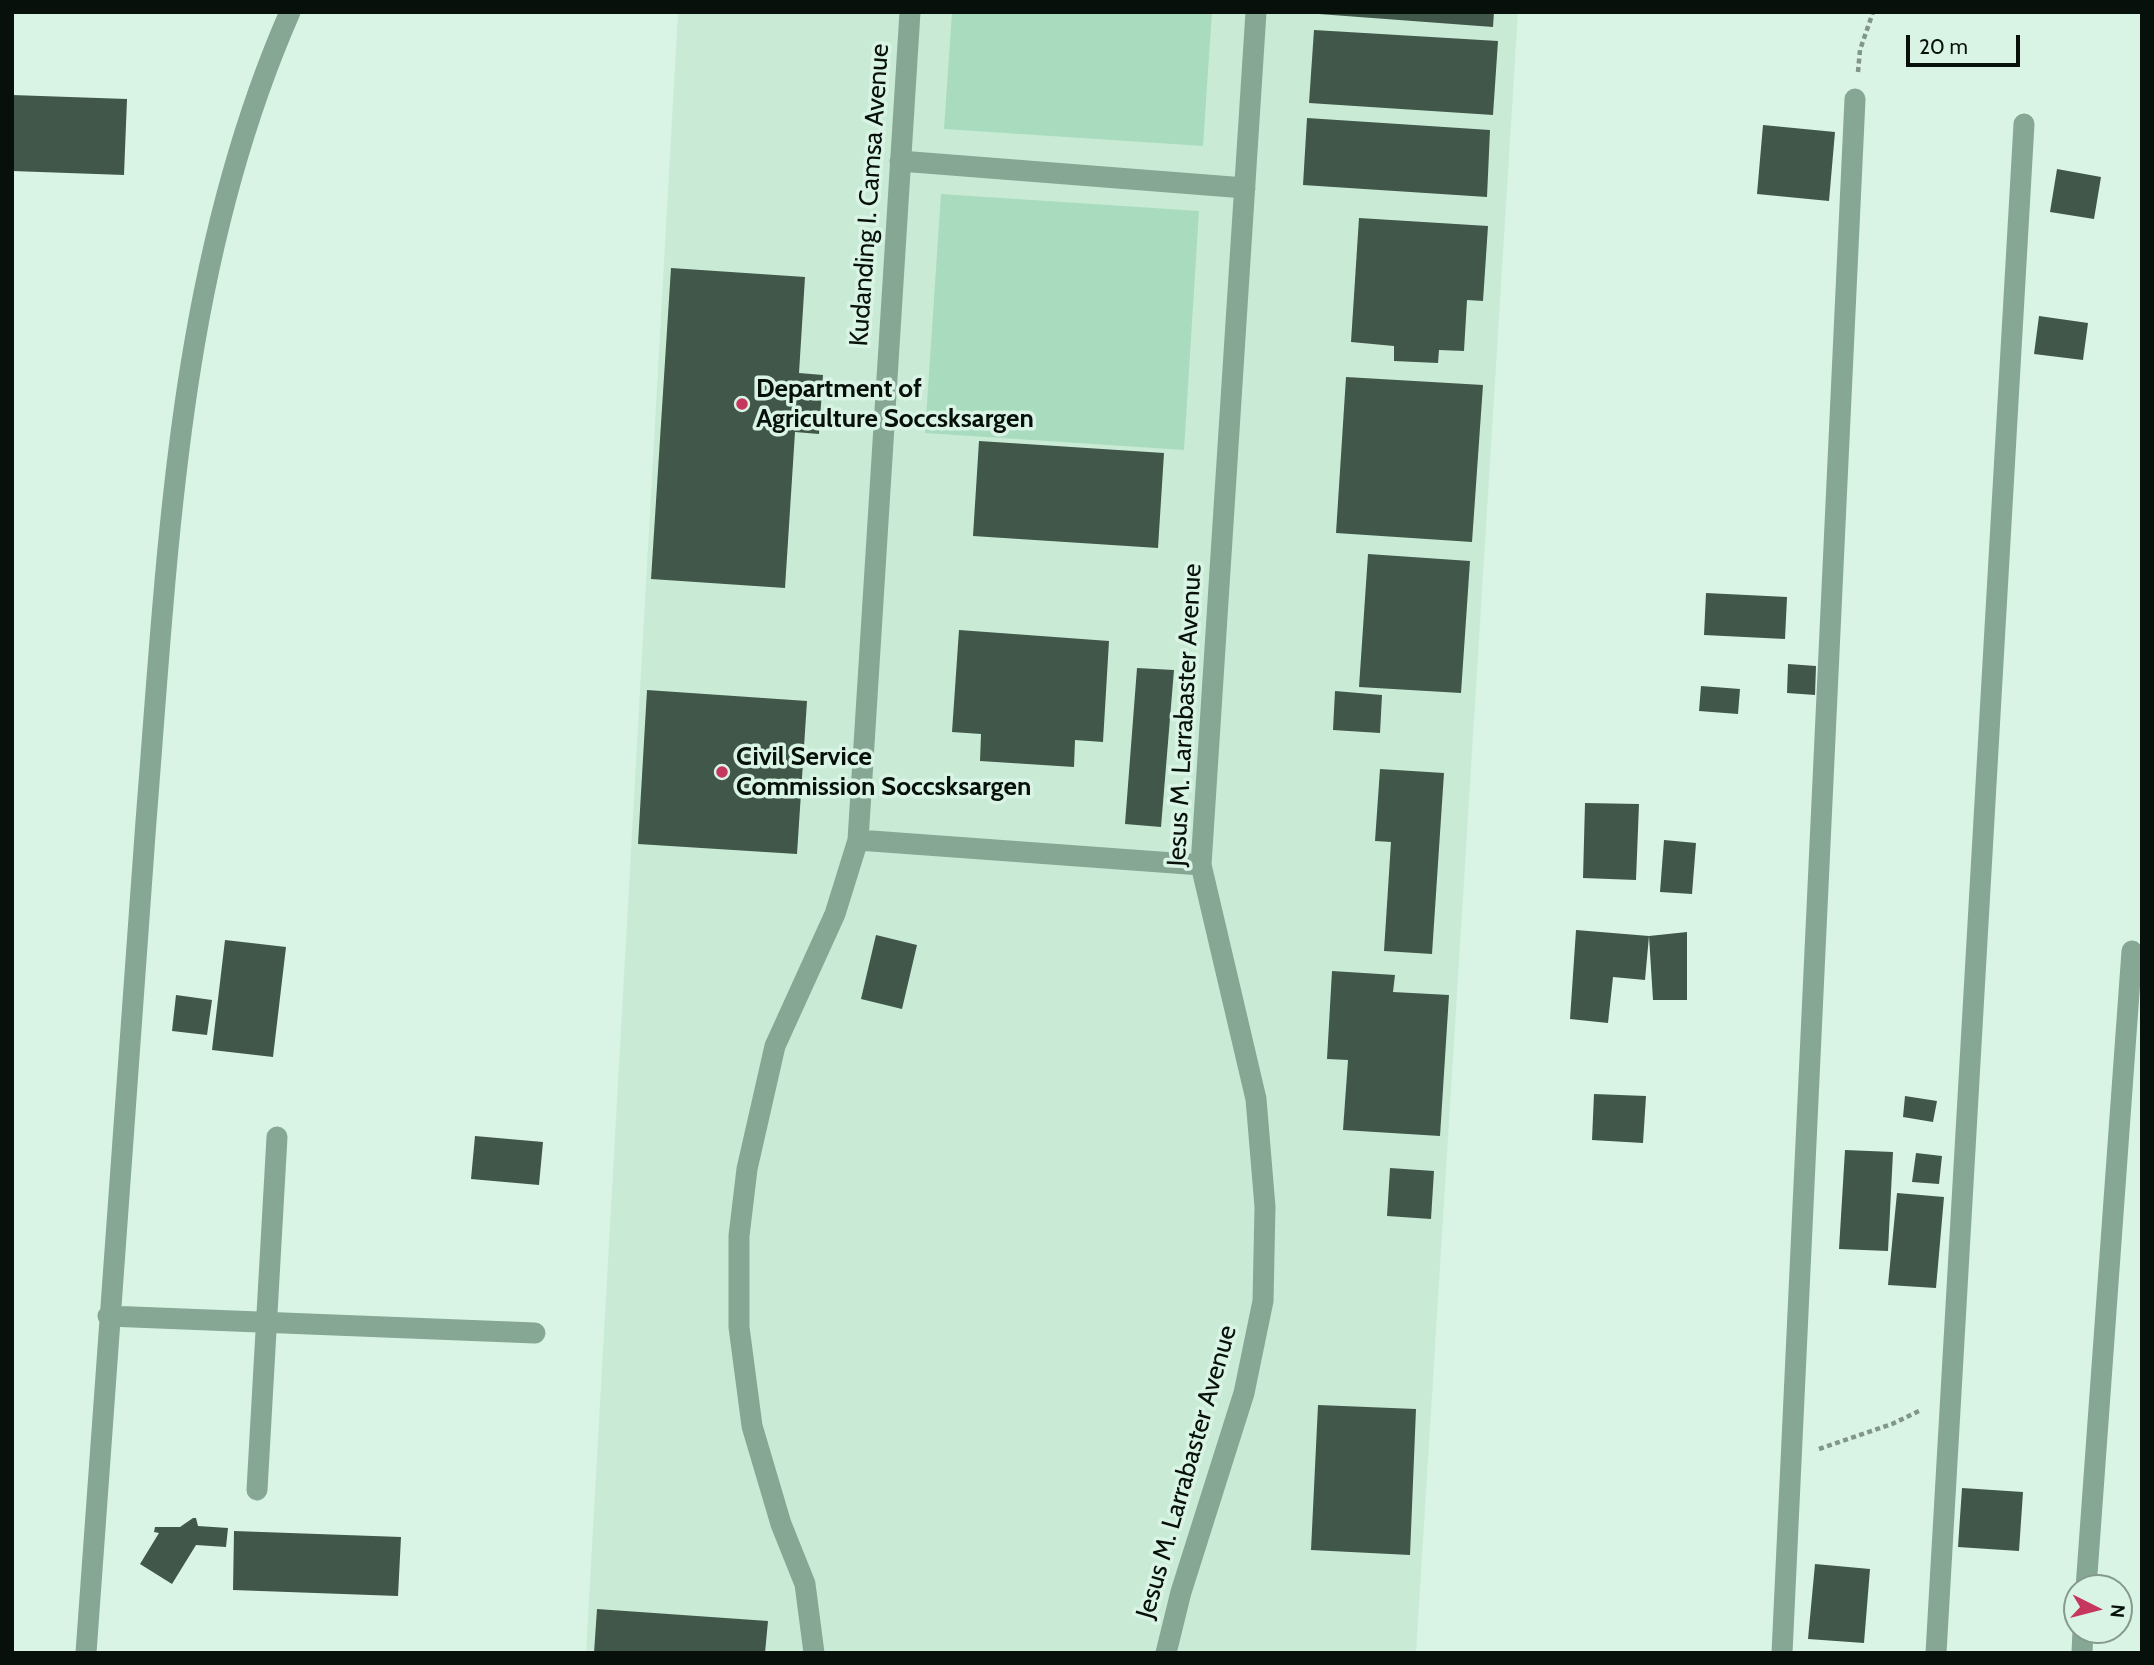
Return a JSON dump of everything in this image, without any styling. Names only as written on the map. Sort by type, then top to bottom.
[{"type":"street","points":[[86,1653],[108,1316],[170,521],[191,355],[218,221],[261,79],[290,12]]},
{"type":"street","name":"Kudanding I. Camsa Avenue","points":[[814,1653],[805,1584],[781,1524],[752,1426],[739,1327],[740,1236],[747,1169],[775,1046],[835,914],[858,840],[910,12]]},
{"type":"street","name":"Jesus M. Larrabaster Avenue","points":[[1166,1653],[1181,1592],[1244,1393],[1263,1300],[1265,1207],[1256,1099],[1201,864],[1256,12]]},
{"type":"street","points":[[1782,1653],[1855,99]]},
{"type":"street","points":[[1936,1653],[2024,124]]},
{"type":"street","points":[[901,162],[1245,188]]},
{"type":"street","points":[[858,840],[1201,864]]},
{"type":"street","points":[[2088,1574],[2132,951]]},
{"type":"street","points":[[257,1490],[277,1138]]},
{"type":"street","points":[[108,1316],[535,1333]]},
{"type":"path","points":[[1855,99],[1860,50],[1873,12]]},
{"type":"path","points":[[1791,1455],[1840,1443],[1880,1429],[1951,1396]]},
{"type":"shaded area","points":[[678,12],[1518,12],[1416,1653],[586,1653]]},
{"type":"shaded area","points":[[952,12],[1212,12],[1203,146],[944,129]]},
{"type":"shaded area","points":[[941,194],[1199,211],[1184,450],[925,433]]},
{"type":"building","points":[[1292,12],[1494,12],[1493,27]]},
{"type":"building","points":[[1314,30],[1498,41],[1493,115],[1309,103]]},
{"type":"building","points":[[12,95],[127,99],[124,175],[12,171]]},
{"type":"building","points":[[1307,118],[1490,130],[1487,197],[1303,185]]},
{"type":"building","points":[[1763,125],[1835,132],[1829,201],[1757,194]]},
{"type":"building","points":[[2057,169],[2101,177],[2094,219],[2050,212]]},
{"type":"building","points":[[1359,218],[1488,226],[1483,301],[1467,300],[1464,351],[1439,350],[1438,363],[1394,361],[1394,346],[1351,342]]},
{"type":"building","name":"Department of Agriculture Soccsksargen","points":[[671,268],[805,277],[799,373],[823,375],[819,434],[795,432],[785,588],[651,579]]},
{"type":"building","points":[[2039,316],[2088,323],[2083,360],[2034,354]]},
{"type":"building","points":[[1346,377],[1483,385],[1472,542],[1336,533]]},
{"type":"building","points":[[979,441],[1164,453],[1158,548],[973,536]]},
{"type":"building","points":[[1368,554],[1470,561],[1461,693],[1359,687]]},
{"type":"building","points":[[1706,593],[1787,597],[1785,639],[1704,635]]},
{"type":"building","points":[[959,630],[1109,641],[1103,742],[1075,740],[1074,767],[980,761],[981,734],[952,732]]},
{"type":"building","points":[[1788,664],[1816,666],[1815,695],[1787,693]]},
{"type":"building","points":[[1137,668],[1174,670],[1161,827],[1125,824]]},
{"type":"building","points":[[1701,686],[1740,689],[1738,714],[1699,711]]},
{"type":"building","name":"Civil Service Commission Soccsksargen","points":[[647,690],[807,701],[797,854],[638,844]]},
{"type":"building","points":[[1335,691],[1382,695],[1380,733],[1333,730]]},
{"type":"building","points":[[1380,769],[1444,773],[1432,954],[1384,951],[1391,842],[1375,841]]},
{"type":"building","points":[[1585,803],[1639,804],[1636,880],[1583,878]]},
{"type":"building","points":[[1664,840],[1696,843],[1692,894],[1660,892]]},
{"type":"building","points":[[1576,930],[1649,936],[1645,980],[1613,977],[1608,1023],[1570,1019]]},
{"type":"building","points":[[1687,932],[1687,1000],[1653,1000],[1649,936]]},
{"type":"building","points":[[876,935],[917,945],[902,1009],[861,999]]},
{"type":"building","points":[[225,940],[286,947],[273,1057],[212,1050]]},
{"type":"building","points":[[1332,971],[1395,975],[1393,992],[1449,995],[1440,1136],[1343,1130],[1348,1060],[1327,1059]]},
{"type":"building","points":[[176,995],[212,1000],[207,1035],[172,1031]]},
{"type":"building","points":[[1594,1094],[1646,1096],[1643,1143],[1592,1140]]},
{"type":"building","points":[[1905,1096],[1937,1101],[1933,1122],[1903,1117]]},
{"type":"building","points":[[475,1136],[543,1142],[539,1185],[471,1179]]},
{"type":"building","points":[[1845,1150],[1893,1152],[1888,1251],[1839,1249]]},
{"type":"building","points":[[1916,1153],[1942,1156],[1939,1184],[1912,1182]]},
{"type":"building","points":[[1390,1168],[1434,1171],[1431,1219],[1387,1216]]},
{"type":"building","points":[[1897,1193],[1944,1197],[1936,1288],[1888,1285]]},
{"type":"building","points":[[1318,1405],[1416,1409],[1410,1555],[1311,1550]]},
{"type":"building","points":[[1962,1488],[2023,1492],[2019,1551],[1958,1547]]},
{"type":"building","points":[[196,1518],[198,1526],[228,1528],[226,1547],[196,1545],[172,1584],[140,1564],[159,1533],[154,1532],[155,1527],[180,1527]]},
{"type":"building","points":[[234,1531],[401,1537],[398,1596],[233,1590]]},
{"type":"building","points":[[1815,1564],[1870,1569],[1864,1643],[1808,1639]]},
{"type":"building","points":[[597,1609],[768,1621],[765,1653],[594,1653]]},
{"type":"place","name":"Department of Agriculture Soccsksargen","points":[[742,404]]},
{"type":"place","name":"Civil Service Commission Soccsksargen","points":[[722,772]]}]
